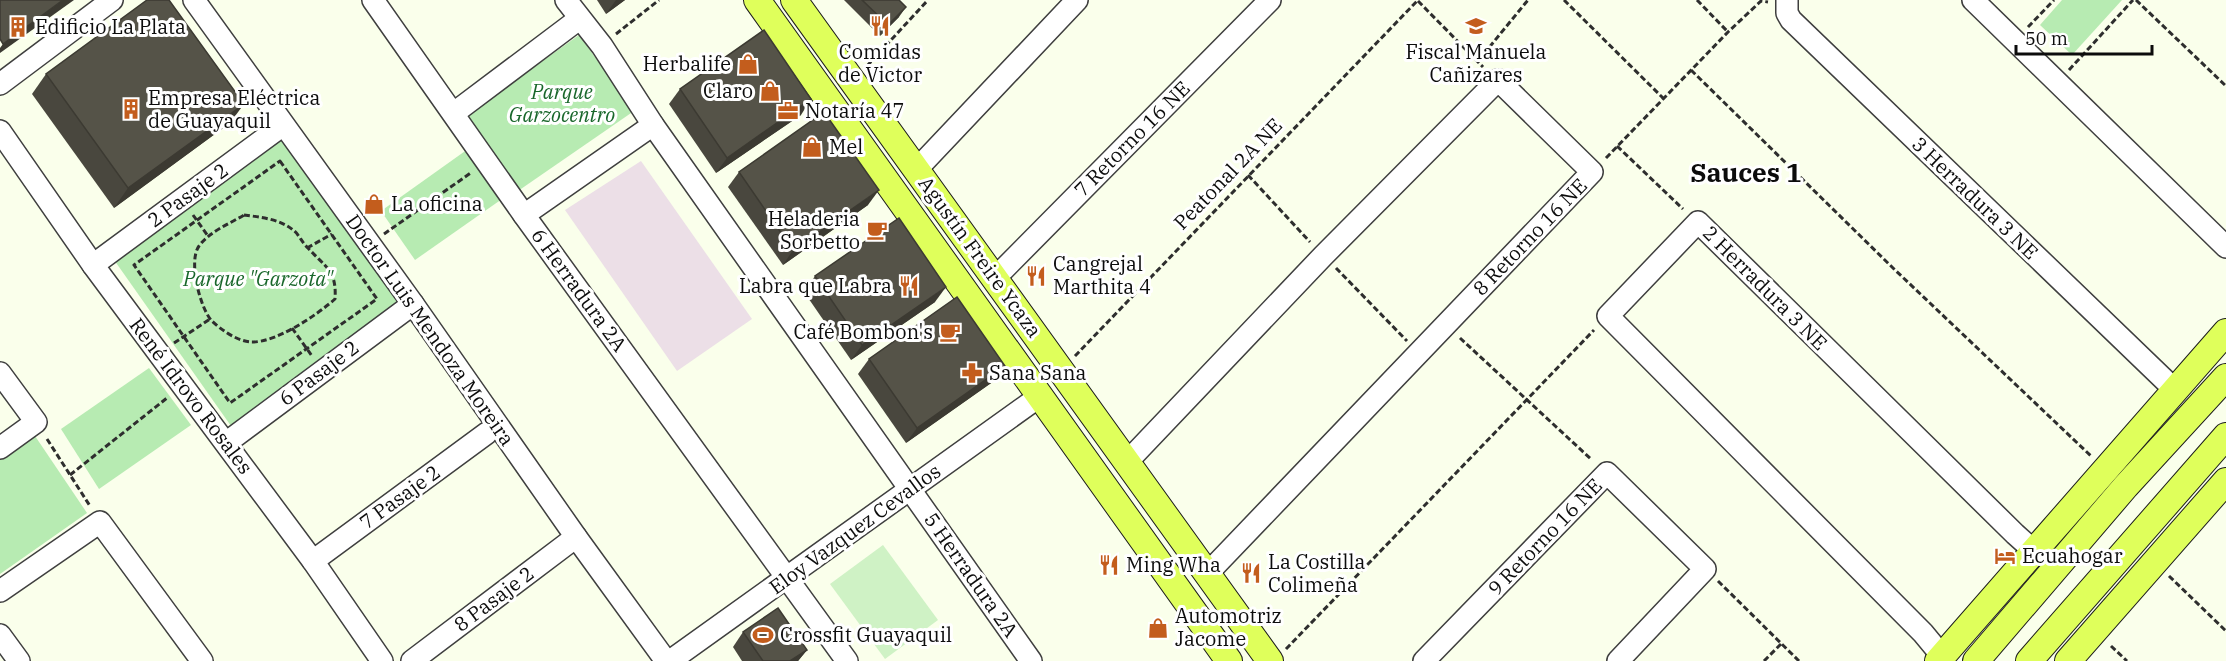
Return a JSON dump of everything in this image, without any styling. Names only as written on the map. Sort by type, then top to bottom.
[{"type":"main road","name":"Agustín Freire Ycaza","points":[[757,0],[1229,661]]},
{"type":"main road","name":"Agustín Freire Ycaza","points":[[794,0],[1207,574],[1276,657]]},
{"type":"main road","points":[[1940,659],[2226,332]]},
{"type":"main road","points":[[1976,661],[2126,486],[2226,377]]},
{"type":"main road","points":[[2029,661],[2226,436]]},
{"type":"main road","points":[[2106,470],[2126,486]]},
{"type":"main road","points":[[2068,661],[2226,481]]},
{"type":"street","points":[[0,84],[112,0]]},
{"type":"street","name":"Doctor Luis Mendoza Moreira","points":[[194,0],[413,304],[576,537],[668,661]]},
{"type":"street","name":"6 Herradura 2A","points":[[373,0],[524,215],[787,578]]},
{"type":"street","points":[[566,0],[602,46],[652,125],[910,490]]},
{"type":"street","points":[[917,169],[1077,0]]},
{"type":"street","name":"7 Retorno 16 NE","points":[[995,278],[1270,0]]},
{"type":"street","points":[[1973,0],[2226,247]]},
{"type":"street","name":"3 Herradura 3 NE","points":[[1787,3],[1791,20],[2175,390]]},
{"type":"street","points":[[454,113],[579,19]]},
{"type":"street","points":[[1127,462],[1323,256],[1497,80]]},
{"type":"street","name":"8 Retorno 16 NE","points":[[1207,574],[1592,172],[1497,80]]},
{"type":"street","name":"2 Pasaje 2","points":[[93,265],[283,125]]},
{"type":"street","points":[[524,215],[652,125]]},
{"type":"street","name":"René Idrovo Rosales","points":[[0,131],[93,265],[313,561],[382,661]]},
{"type":"street","name":"2 Herradura 3 NE","points":[[1608,316],[1698,222],[2034,551]]},
{"type":"street","name":"6 Pasaje 2","points":[[226,443],[413,304]]},
{"type":"street","points":[[1608,316],[1923,633],[1940,659]]},
{"type":"street","points":[[0,374],[36,422],[0,448]]},
{"type":"street","name":"Eloy Vazquez Cevallos","points":[[668,661],[1040,396]]},
{"type":"street","name":"7 Pasaje 2","points":[[313,561],[487,433]]},
{"type":"street","name":"9 Retorno 16 NE","points":[[1424,661],[1607,473],[1706,569]]},
{"type":"street","name":"5 Herradura 2A","points":[[910,490],[1031,661]]},
{"type":"street","points":[[0,591],[100,522],[202,661]]},
{"type":"street","name":"8 Pasaje 2","points":[[412,661],[576,537]]},
{"type":"street","points":[[1618,661],[1706,569]]},
{"type":"street","points":[[787,578],[847,661]]},
{"type":"street","points":[[0,635],[19,661]]},
{"type":"path","points":[[602,46],[659,0]]},
{"type":"path","points":[[853,80],[928,0]]},
{"type":"path","points":[[1418,0],[1497,80]]},
{"type":"path","name":"Peatonal 2A NE","points":[[1062,371],[1418,0]]},
{"type":"path","points":[[1478,61],[1528,0]]},
{"type":"path","points":[[1564,0],[1663,98]]},
{"type":"path","points":[[1697,0],[1728,32]]},
{"type":"path","points":[[2015,41],[2054,0]]},
{"type":"path","points":[[2057,83],[2134,0],[2226,87]]},
{"type":"path","points":[[1592,172],[1761,1],[1787,3]]},
{"type":"path","points":[[1691,70],[1893,268],[2106,470]]},
{"type":"path","points":[[1617,146],[1698,222]]},
{"type":"path","points":[[280,161],[332,234],[377,299],[230,403],[134,265],[280,161]]},
{"type":"path","points":[[369,243],[488,161]]},
{"type":"path","points":[[180,201],[208,236]]},
{"type":"path","points":[[244,215],[267,218],[293,229],[307,248],[330,269],[336,285],[335,299],[324,309],[292,328],[263,340],[249,342],[232,337],[210,319],[198,289],[194,269],[197,248],[208,236],[244,215]]},
{"type":"path","points":[[307,248],[352,219]]},
{"type":"path","points":[[1276,657],[1608,316]]},
{"type":"path","points":[[160,353],[210,319]]},
{"type":"path","points":[[1446,325],[1607,473]]},
{"type":"path","points":[[292,328],[324,370]]},
{"type":"path","points":[[70,475],[183,386]]},
{"type":"path","points":[[36,422],[100,522]]},
{"type":"path","points":[[2155,562],[2226,631]]},
{"type":"path","points":[[1706,569],[1799,661]]},
{"type":"path","points":[[1764,661],[1782,643]]},
{"type":"shaded area","points":[[641,161],[752,319],[677,371],[565,210]]},
{"type":"green space","points":[[2062,0],[2122,0],[2072,55],[2040,25]]},
{"type":"green space","name":"Parque Garzocentro","points":[[579,35],[634,111],[518,191],[467,115]]},
{"type":"green space","name":"Parque \"Garzota\"","points":[[286,133],[405,301],[231,426],[112,257]]},
{"type":"green space","points":[[468,149],[502,199],[415,260],[381,211]]},
{"type":"green space","points":[[149,368],[191,425],[99,489],[61,429]]},
{"type":"green space","points":[[33,433],[87,513],[0,574],[0,456]]},
{"type":"green space","points":[[883,545],[938,620],[885,659],[830,584]]},
{"type":"building","name":"Edificio La Plata","points":[[0,0],[63,0],[3,44],[0,39]]},
{"type":"building","name":"Empresa Eléctrica de Guayaquil","points":[[147,0],[169,0],[244,104],[128,188],[46,74]]},
{"type":"building","points":[[862,0],[899,0],[906,7],[888,25]]},
{"type":"building","points":[[764,30],[811,99],[727,158],[680,89]]},
{"type":"building","points":[[824,112],[879,190],[793,250],[739,172]]},
{"type":"building","points":[[899,218],[946,287],[862,345],[815,276]]},
{"type":"building","points":[[957,297],[1005,366],[917,428],[869,359]]},
{"type":"building","points":[[778,608],[807,650],[790,661],[763,661],[743,632]]},
{"type":"place","name":"Comidas de Victor","points":[[880,26]]},
{"type":"place","name":"Fiscal Manuela Cañizares","points":[[1476,26]]},
{"type":"place","name":"Edificio La Plata","points":[[18,27]]},
{"type":"place","name":"Herbalife","points":[[748,64]]},
{"type":"place","name":"Claro","points":[[770,91]]},
{"type":"place","name":"Empresa Eléctrica de Guayaquil","points":[[131,109]]},
{"type":"place","name":"Notaría 47","points":[[788,111]]},
{"type":"place","name":"Mel","points":[[812,147]]},
{"type":"place","name":"La oficina","points":[[374,204]]},
{"type":"place","name":"Heladeria Sorbetto","points":[[877,230]]},
{"type":"place","name":"Cangrejal Marthita 4","points":[[1036,276]]},
{"type":"place","name":"Labra que Labra","points":[[909,286]]},
{"type":"place","name":"Café Bombon's","points":[[950,332]]},
{"type":"place","name":"Sana Sana","points":[[972,373]]},
{"type":"place","name":"Ecuahogar","points":[[2005,556]]},
{"type":"place","name":"Ming Wha","points":[[1109,565]]},
{"type":"place","name":"La Costilla Colimeña","points":[[1251,573]]},
{"type":"place","name":"Automotriz Jacome","points":[[1158,628]]},
{"type":"place","name":"Crossfit Guayaquil","points":[[763,635]]},
{"type":"district","name":"Sauces 1","points":[[1746,173]]}]
